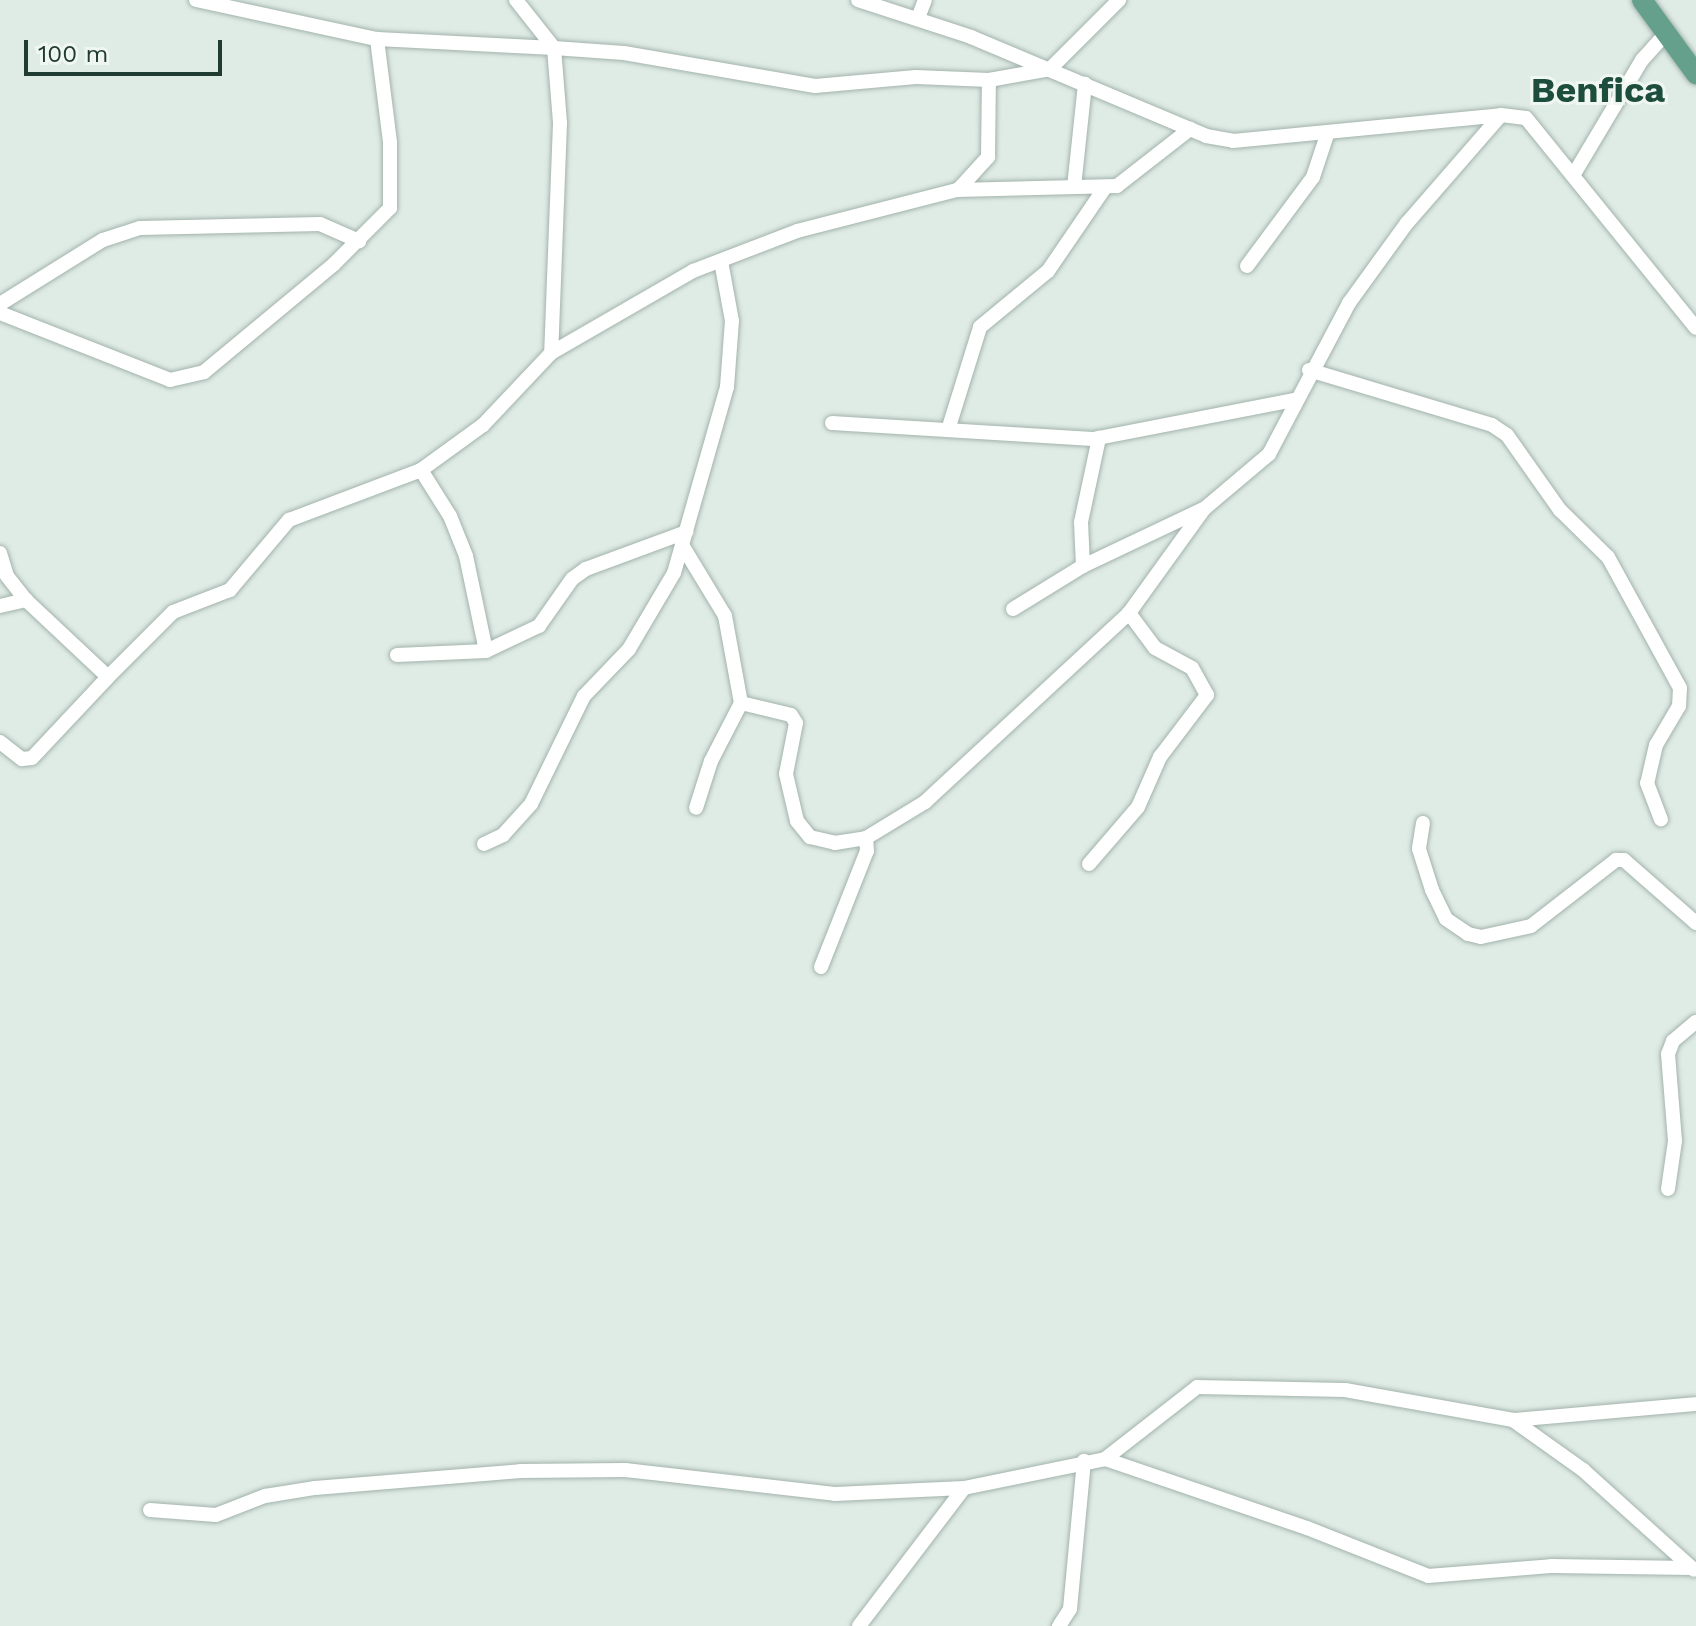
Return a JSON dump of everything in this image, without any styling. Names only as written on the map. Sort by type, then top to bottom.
[{"type":"main road","points":[[1642,0],[1696,74]]},
{"type":"street","points":[[196,0],[377,39],[624,53],[815,86],[916,77],[989,80],[1050,69],[1119,0]]},
{"type":"street","points":[[516,0],[554,48],[560,123],[551,353]]},
{"type":"street","points":[[858,0],[918,18],[1050,69],[1190,129],[1233,141],[1519,115],[1533,123],[1696,328]]},
{"type":"street","points":[[918,18],[925,0]]},
{"type":"street","points":[[1574,174],[1642,60],[1666,33]]},
{"type":"street","points":[[0,313],[170,380],[204,372],[383,218],[391,193],[377,39]]},
{"type":"street","points":[[989,80],[988,157],[1002,189]]},
{"type":"street","points":[[1074,187],[1085,84]]},
{"type":"street","points":[[741,703],[791,715],[796,723],[786,774],[797,821],[810,837],[835,843],[866,838],[925,802],[1129,613],[1204,509],[1269,454],[1293,400],[1349,303],[1407,223],[1501,115]]},
{"type":"street","points":[[0,742],[22,759],[32,758],[173,612],[241,581],[289,520],[421,470],[483,425],[551,353],[588,327],[721,261],[797,231],[957,190],[1104,189],[1125,181],[1190,129]]},
{"type":"street","points":[[1247,266],[1313,177],[1328,132]]},
{"type":"street","points":[[957,190],[988,157]]},
{"type":"street","points":[[948,430],[980,327],[1048,271],[1104,189]]},
{"type":"street","points":[[0,304],[103,240],[140,228],[320,224],[359,241]]},
{"type":"street","points":[[484,844],[503,835],[531,804],[584,696],[629,649],[664,596],[684,539],[727,387],[732,321],[721,261]]},
{"type":"street","points":[[1309,370],[1492,425],[1507,435],[1560,510],[1608,557],[1680,688],[1679,706],[1656,745],[1647,783],[1661,819]]},
{"type":"street","points":[[832,423],[1099,438],[1293,400]]},
{"type":"street","points":[[1083,566],[1081,522],[1099,438]]},
{"type":"street","points":[[421,470],[450,516],[466,556],[486,651]]},
{"type":"street","points":[[1013,609],[1083,566],[1204,509]]},
{"type":"street","points":[[397,655],[486,651],[539,626],[572,579],[586,569],[684,539]]},
{"type":"street","points":[[684,539],[725,616],[741,703],[711,761],[696,808]]},
{"type":"street","points":[[0,553],[7,576],[26,600],[108,677]]},
{"type":"street","points":[[0,606],[26,600]]},
{"type":"street","points":[[1089,864],[1138,807],[1160,757],[1207,695],[1192,668],[1155,648],[1129,613]]},
{"type":"street","points":[[1423,823],[1419,849],[1432,890],[1446,919],[1468,934],[1481,937],[1531,926],[1616,860],[1624,860],[1696,923]]},
{"type":"street","points":[[821,967],[867,851],[866,838]]},
{"type":"street","points":[[1668,1189],[1675,1141],[1668,1054],[1673,1041],[1696,1022]]},
{"type":"street","points":[[1105,1459],[1197,1387],[1345,1390],[1513,1420],[1696,1404]]},
{"type":"street","points":[[1513,1420],[1583,1470],[1694,1570]]},
{"type":"street","points":[[150,1510],[216,1515],[265,1496],[315,1488],[520,1471],[625,1470],[835,1494],[964,1488],[1105,1459],[1307,1528],[1428,1576],[1551,1566],[1694,1570]]},
{"type":"street","points":[[1059,1626],[1070,1609],[1084,1461]]},
{"type":"street","points":[[859,1626],[964,1488]]},
{"type":"district","name":"Benfica","points":[[1598,91]]}]
